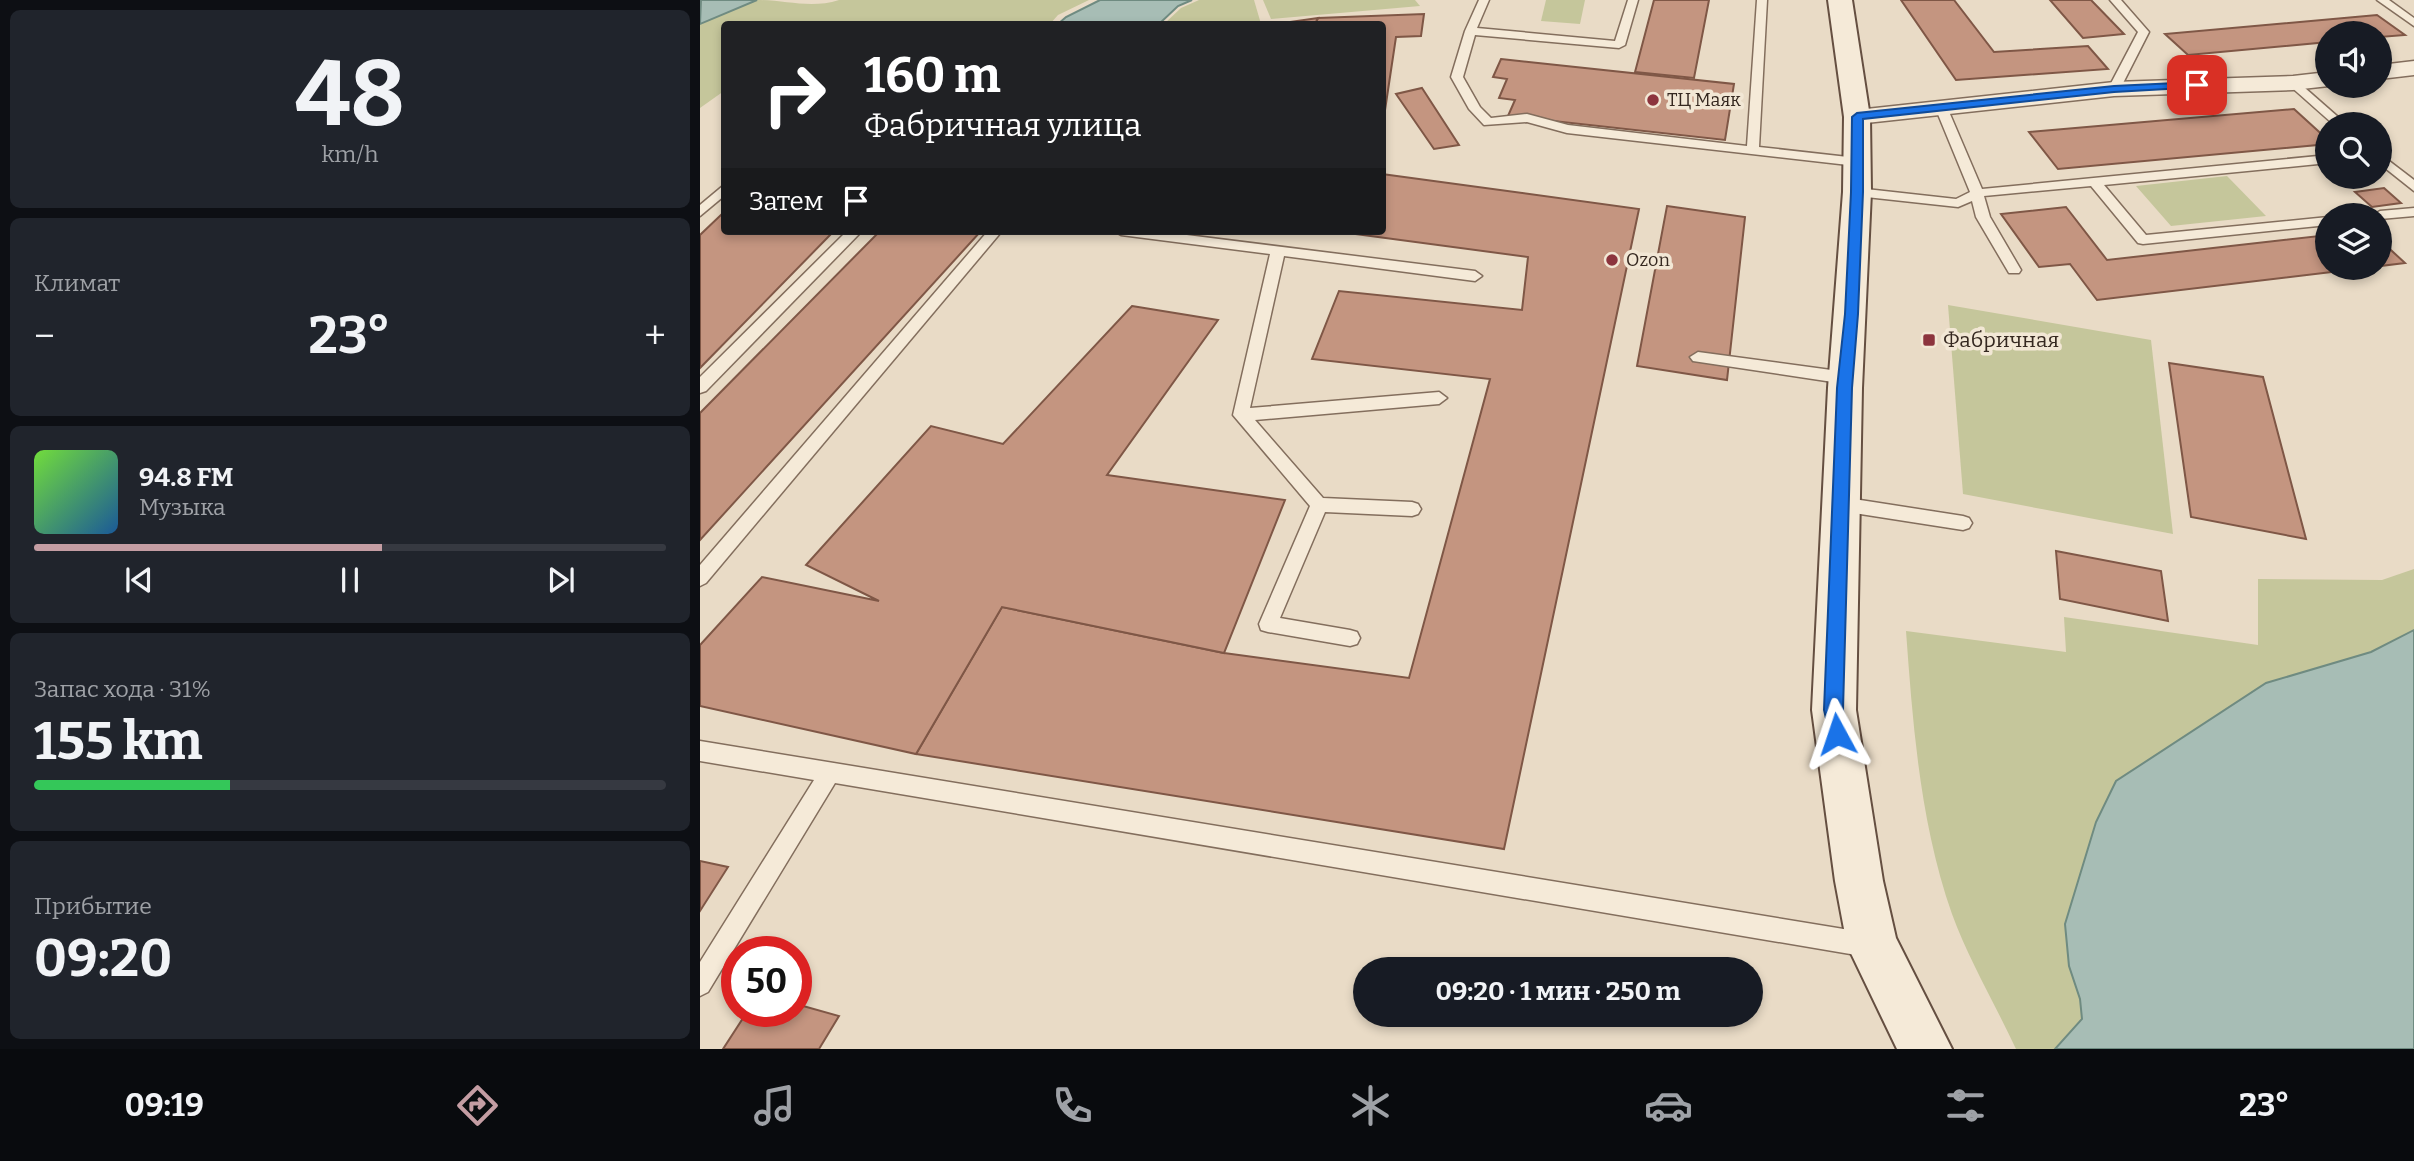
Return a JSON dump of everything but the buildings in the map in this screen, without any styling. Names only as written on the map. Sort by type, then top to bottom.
[{"type":"main road","points":[[1839,0],[1857,117],[1857,177],[1833,710],[1858,881],[1872,945],[1925,1049]]},
{"type":"street","points":[[2392,71],[2414,68]]},
{"type":"street","points":[[1857,117],[2114,89],[2315,80]]},
{"type":"lane","points":[[1484,0],[1457,77],[1475,109],[1488,122],[1527,118],[1567,129],[1753,150],[1958,203],[1978,193],[2315,160]]},
{"type":"lane","points":[[1471,31],[1619,44],[1633,0]]},
{"type":"lane","points":[[1753,150],[1762,0]]},
{"type":"lane","points":[[2114,89],[2144,32],[2115,0]]},
{"type":"lane","points":[[2382,0],[2414,23]]},
{"type":"lane","points":[[2293,83],[2326,112]]},
{"type":"lane","points":[[1941,107],[1978,193],[1983,217],[2014,270]]},
{"type":"lane","points":[[2392,168],[2414,187]]},
{"type":"lane","points":[[2095,182],[2143,240],[2315,222]]},
{"type":"lane","points":[[700,212],[721,191]]},
{"type":"lane","points":[[2392,214],[2414,212]]},
{"type":"lane","points":[[700,387],[851,235]]},
{"type":"lane","points":[[700,578],[992,235]]},
{"type":"lane","points":[[1152,235],[1475,276]]},
{"type":"lane","points":[[1241,415],[1278,251]]},
{"type":"lane","points":[[1698,357],[1846,378]]},
{"type":"lane","points":[[1241,415],[1438,398]]},
{"type":"lane","points":[[1241,415],[1320,505],[1412,509]]},
{"type":"lane","points":[[1841,504],[1963,523]]},
{"type":"lane","points":[[1320,505],[1268,624],[1350,638]]},
{"type":"lane","points":[[700,751],[1872,945]]},
{"type":"lane","points":[[700,984],[831,771]]},
{"type":"green space","points":[[757,0],[808,4],[839,0],[1089,0],[1058,15],[1053,21],[721,21],[721,93],[700,108],[700,24]]},
{"type":"green space","points":[[1199,0],[1254,0],[1260,21],[1167,21],[1181,8]]},
{"type":"green space","points":[[1263,0],[1415,0],[1420,6],[1271,19]]},
{"type":"green space","points":[[1546,0],[1585,0],[1580,24],[1541,21]]},
{"type":"green space","points":[[2227,176],[2266,216],[2171,226],[2136,186]]},
{"type":"green space","points":[[1948,305],[2151,340],[2173,534],[1963,494]]},
{"type":"green space","points":[[2414,569],[2414,630],[2371,652],[2266,683],[2079,879],[2065,924],[2069,966],[2080,999],[2082,1019],[2055,1049],[2016,1049],[1966,948],[1941,880],[1925,810],[1906,631],[2066,652],[2064,617],[2258,645],[2258,579],[2382,580]]},
{"type":"water","points":[[701,0],[757,0],[700,24]]},
{"type":"water","points":[[1100,0],[1192,0],[1178,6],[1162,21],[1061,21]]},
{"type":"water","points":[[2414,630],[2414,1049],[2055,1049],[2082,1019],[2080,999],[2069,966],[2065,924],[2096,822],[2116,781],[2266,683],[2371,652]]},
{"type":"place","name":"ТЦ Маяк","points":[[1653,100]]},
{"type":"place","name":"Ozon","points":[[1612,260]]},
{"type":"place","name":"Фабричная","points":[[1929,340]]},
{"type":"route","points":[[1837,734],[1833,710],[1844,388],[1857,192],[1857,117],[2114,89],[2197,85]]}]
